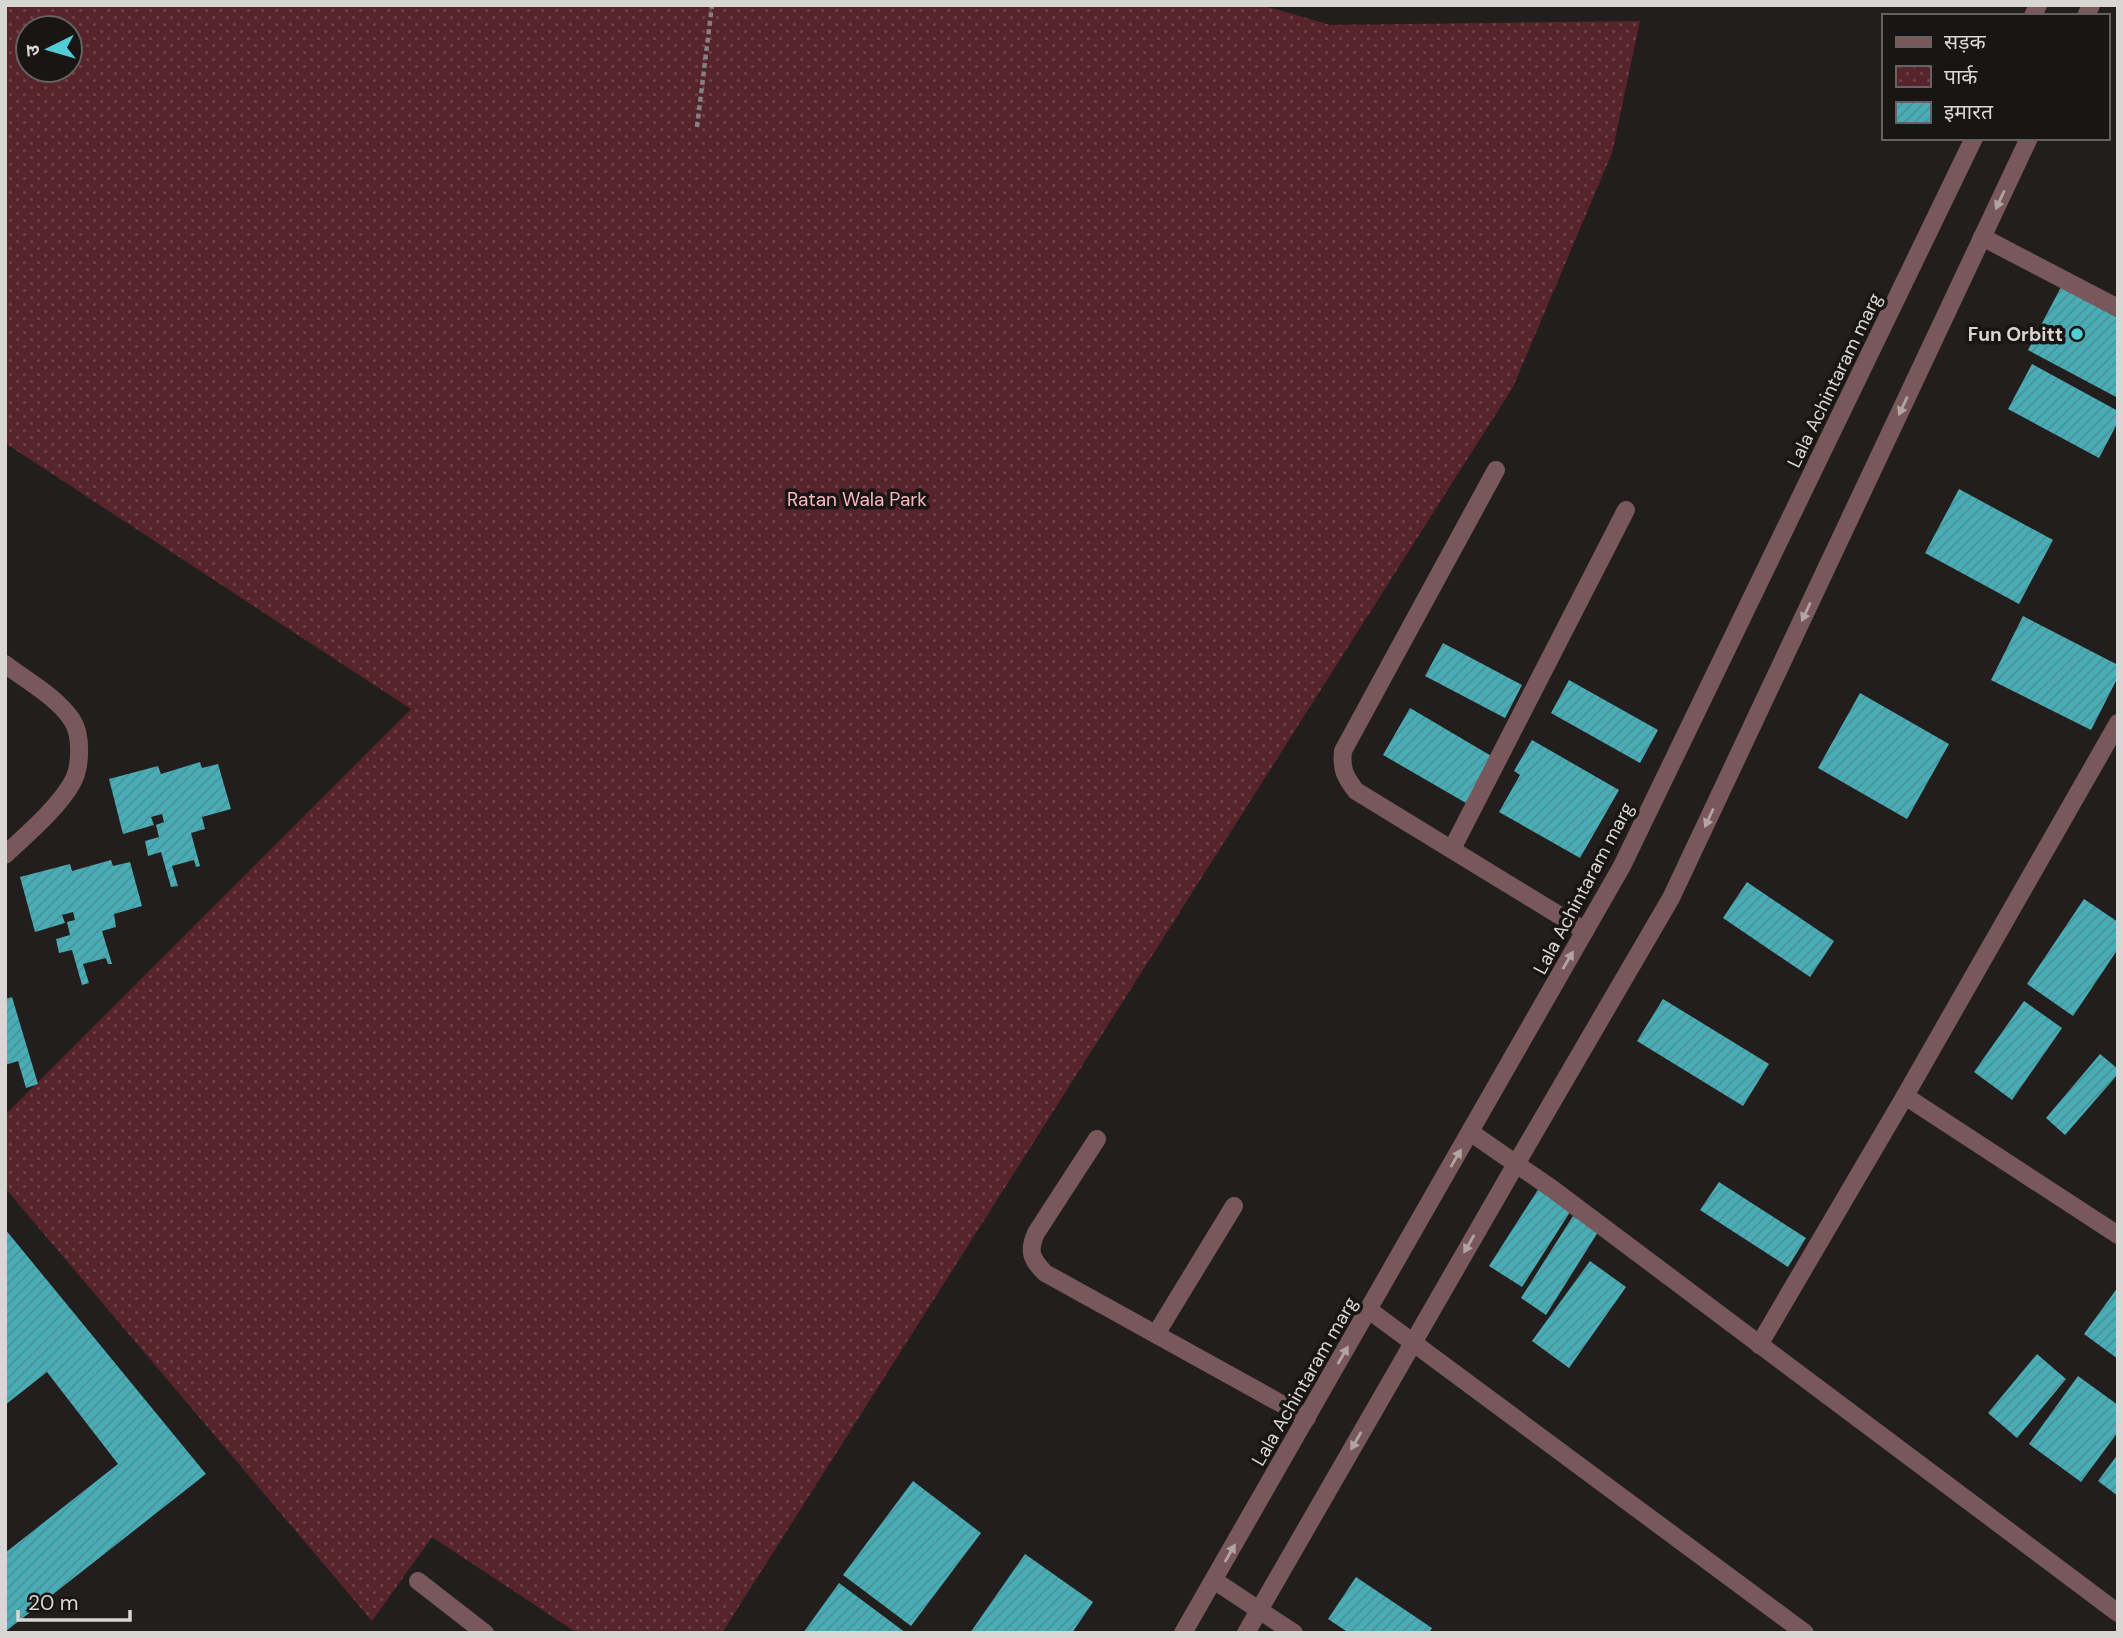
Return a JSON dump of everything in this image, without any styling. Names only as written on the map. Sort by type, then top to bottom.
[{"type":"street","name":"Lala Achintaram marg","points":[[1184,1633],[1622,866],[1973,140]]},
{"type":"street","points":[[1247,1633],[1671,898],[2027,140]]},
{"type":"street","points":[[1982,237],[2118,307]]},
{"type":"street","points":[[1496,470],[1343,751],[1341,765],[1344,776],[1356,791],[1585,930]]},
{"type":"street","points":[[1452,849],[1626,510]]},
{"type":"street","points":[[5,664],[59,705],[74,721],[81,745],[73,782],[41,820],[5,855]]},
{"type":"street","points":[[1759,1345],[2118,723]]},
{"type":"street","points":[[1905,1096],[2118,1235]]},
{"type":"street","points":[[1470,1132],[2118,1613]]},
{"type":"street","points":[[1097,1139],[1036,1233],[1030,1246],[1035,1263],[1045,1273],[1307,1418]]},
{"type":"street","points":[[1156,1334],[1234,1206]]},
{"type":"street","points":[[1369,1310],[1805,1633]]},
{"type":"street","points":[[418,1581],[485,1633]]},
{"type":"street","points":[[1215,1581],[1294,1633]]},
{"type":"path","points":[[697,127],[712,5]]},
{"type":"green space","name":"Ratan Wala Park","points":[[5,5],[1261,5],[1330,25],[1640,21],[1612,153],[1513,387],[722,1633],[577,1633],[432,1537],[372,1621],[5,1188],[5,1115],[411,709],[5,443]]},
{"type":"building","name":"Fun Orbitt","points":[[2061,287],[2118,318],[2118,398],[2028,350]]},
{"type":"building","points":[[2032,364],[2118,411],[2118,422],[2099,458],[2008,409]]},
{"type":"building","points":[[1959,489],[2053,540],[2019,604],[1925,553]]},
{"type":"building","points":[[2023,616],[2118,665],[2118,677],[2091,730],[1991,680]]},
{"type":"building","points":[[1443,643],[1522,685],[1505,718],[1425,676]]},
{"type":"building","points":[[1569,680],[1658,730],[1640,763],[1551,713]]},
{"type":"building","points":[[1860,693],[1949,744],[1907,819],[1818,768]]},
{"type":"building","points":[[1410,708],[1493,757],[1466,803],[1383,755]]},
{"type":"building","points":[[1532,740],[1619,790],[1580,858],[1499,812],[1520,775],[1514,771]]},
{"type":"building","points":[[200,762],[202,768],[218,764],[231,809],[202,817],[205,829],[191,833],[200,866],[196,867],[194,860],[172,866],[178,886],[171,887],[161,852],[148,856],[145,841],[159,837],[156,825],[164,822],[162,814],[151,817],[154,825],[123,834],[109,779],[158,766],[161,774]]},
{"type":"building","points":[[111,860],[113,866],[130,862],[142,906],[114,914],[116,927],[102,931],[112,964],[108,964],[106,958],[83,964],[89,983],[82,985],[72,950],[59,953],[56,939],[70,935],[67,922],[75,920],[73,912],[62,915],[65,923],[35,932],[20,877],[70,864],[72,871]]},
{"type":"building","points":[[1747,882],[1834,941],[1810,977],[1723,918]]},
{"type":"building","points":[[2084,899],[2118,922],[2118,949],[2073,1016],[2027,984]]},
{"type":"building","points":[[12,997],[38,1084],[26,1088],[18,1061],[5,1065],[5,999]]},
{"type":"building","points":[[1663,999],[1769,1064],[1743,1106],[1637,1041]]},
{"type":"building","points":[[2024,1001],[2062,1028],[2012,1100],[1974,1072]]},
{"type":"building","points":[[2100,1054],[2118,1069],[2118,1074],[2065,1135],[2046,1118]]},
{"type":"building","points":[[1719,1182],[1806,1238],[1788,1267],[1700,1210]]},
{"type":"building","points":[[1539,1188],[1572,1209],[1522,1287],[1489,1266]]},
{"type":"building","points":[[1573,1216],[1598,1232],[1546,1315],[1521,1298]]},
{"type":"building","points":[[5,1229],[206,1474],[5,1632],[5,1553],[118,1464],[47,1372],[5,1405]]},
{"type":"building","points":[[1590,1261],[1626,1287],[1569,1368],[1532,1341]]},
{"type":"building","points":[[2118,1287],[2118,1359],[2084,1334]]},
{"type":"building","points":[[2037,1354],[2066,1379],[2017,1438],[1988,1413]]},
{"type":"building","points":[[2078,1376],[2118,1405],[2118,1432],[2081,1482],[2029,1444]]},
{"type":"building","points":[[2118,1454],[2118,1496],[2098,1481]]},
{"type":"building","points":[[913,1481],[981,1533],[911,1626],[843,1575]]},
{"type":"building","points":[[1025,1554],[1093,1602],[1072,1633],[970,1633]]},
{"type":"building","points":[[1356,1577],[1432,1628],[1429,1633],[1349,1633],[1328,1619]]},
{"type":"building","points":[[839,1583],[906,1633],[803,1633]]},
{"type":"place","name":"Fun Orbitt","points":[[2077,334]]}]
